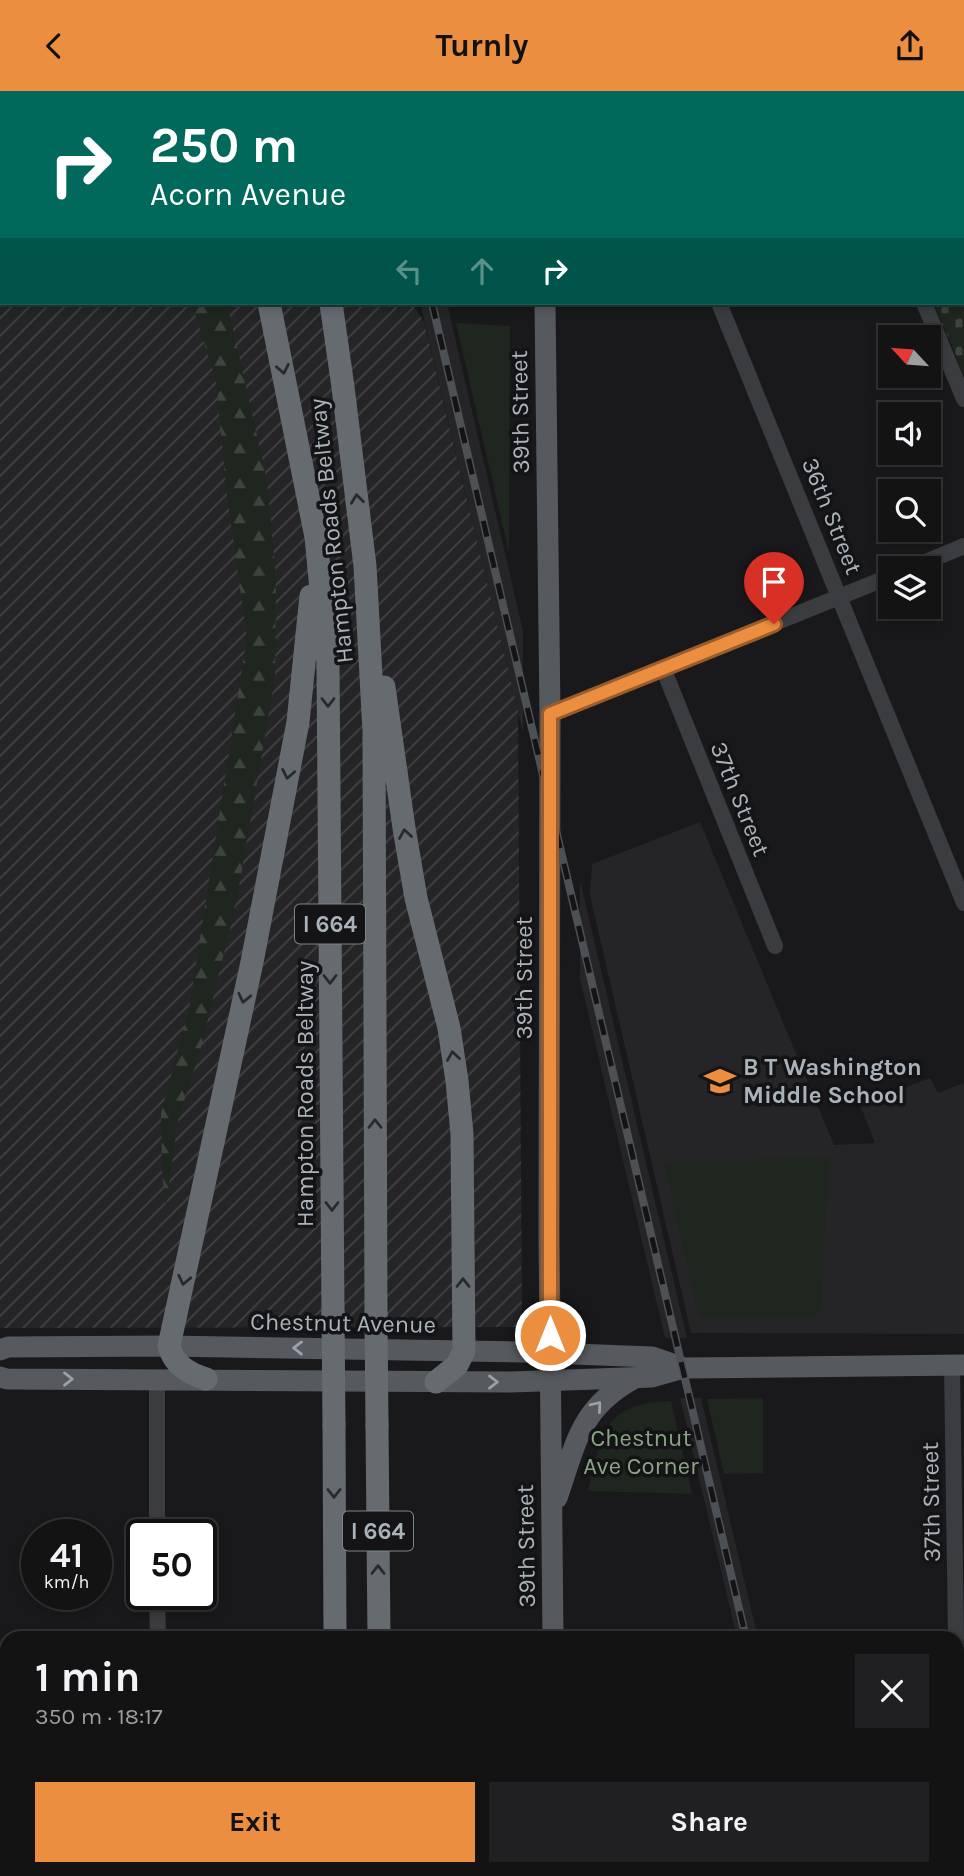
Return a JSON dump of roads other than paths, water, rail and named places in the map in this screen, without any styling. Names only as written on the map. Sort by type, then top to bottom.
[{"type":"highway","name":"Hampton Roads Beltway","points":[[270,305],[316,537],[328,663],[335,1631]]},
{"type":"highway","name":"Hampton Roads Beltway","points":[[331,305],[365,566],[374,731],[379,1631]]},
{"type":"highway","points":[[206,1379],[192,1374],[176,1362],[169,1346],[252,962],[298,722],[316,537]]},
{"type":"highway","points":[[365,566],[410,863],[416,898],[449,1028],[462,1134],[464,1351],[457,1365],[436,1382]]},
{"type":"main road","name":"39th Street","points":[[545,311],[550,714],[553,1631]]},
{"type":"main road","name":"Chestnut Avenue","points":[[0,1350],[8,1347],[169,1346],[550,1353],[652,1357],[684,1368]]},
{"type":"main road","name":"Chestnut Avenue","points":[[0,1377],[551,1381],[652,1377],[684,1368],[958,1365]]},
{"type":"main road","points":[[552,1513],[590,1414],[613,1390],[634,1378]]},
{"type":"street","name":"36th Street","points":[[720,305],[964,903]]},
{"type":"street","points":[[927,309],[964,399]]},
{"type":"street","points":[[940,556],[964,546]]},
{"type":"street","points":[[550,714],[878,581]]},
{"type":"street","name":"37th Street","points":[[663,668],[775,946]]},
{"type":"street","name":"37th Street","points":[[956,1631],[958,1365]]},
{"type":"street","points":[[157,1379],[157,1519]]},
{"type":"street","points":[[158,1610],[158,1631]]},
{"type":"railway","points":[[432,305],[744,1631]]},
{"type":"place","name":"B T Washington Middle School","points":[[720,1081]]},
{"type":"park label","name":"Chestnut Ave Corner","points":[[641,1452]]}]
